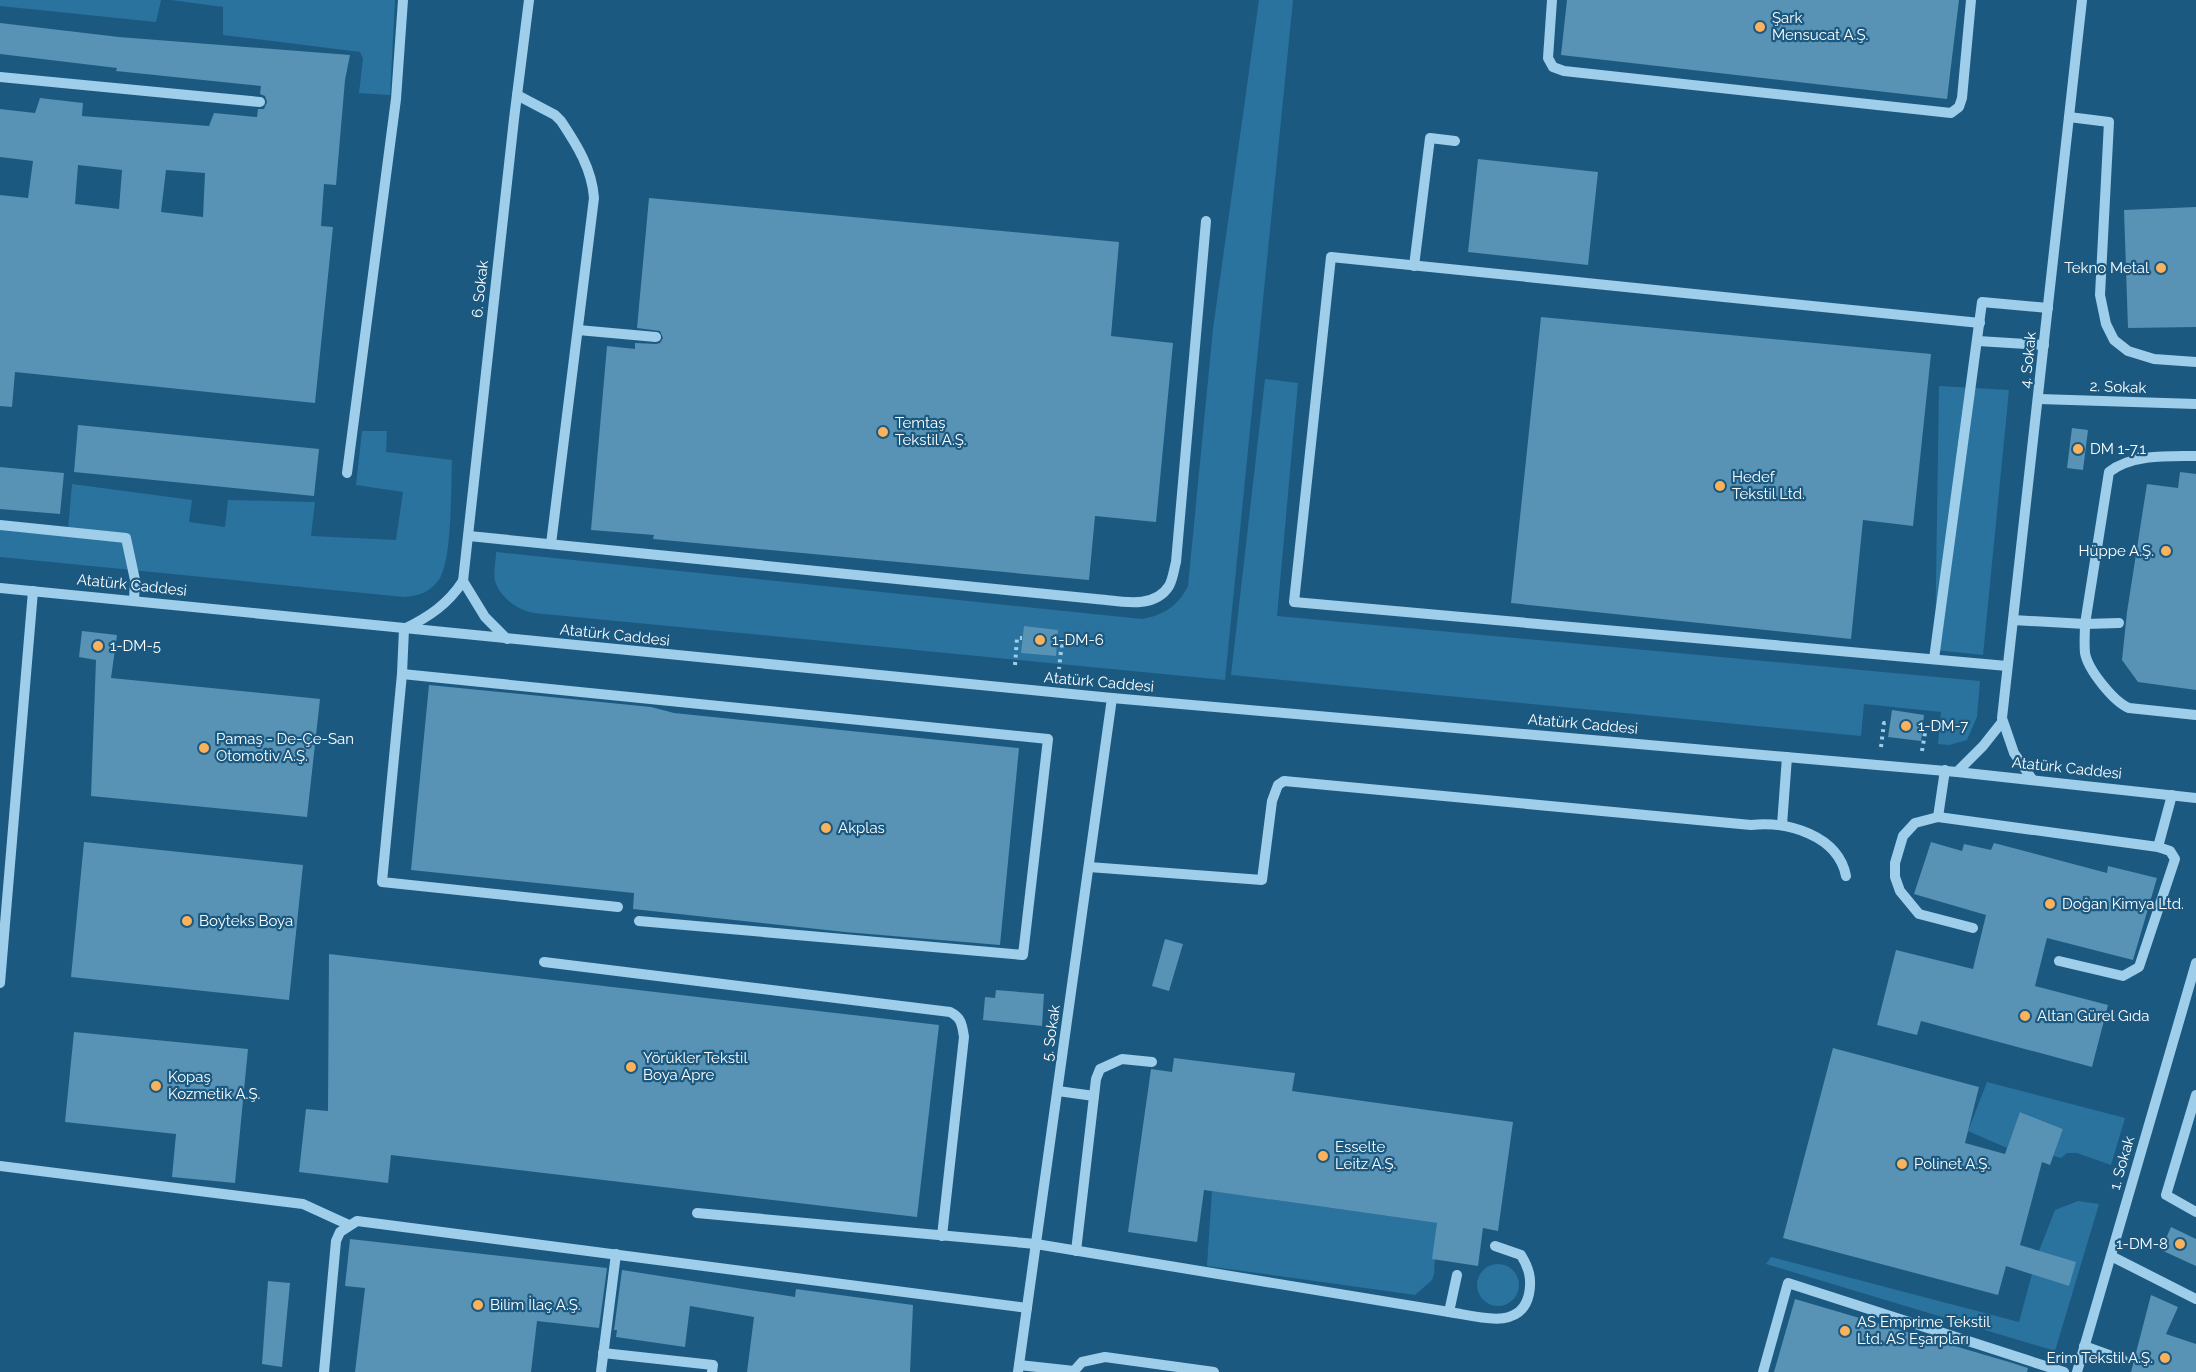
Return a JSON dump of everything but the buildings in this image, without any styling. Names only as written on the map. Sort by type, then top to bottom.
[{"type":"street","points":[[347,472],[396,99],[403,0]]},
{"type":"street","name":"6. Sokak","points":[[463,581],[529,0]]},
{"type":"street","points":[[1552,0],[1548,58],[1553,67],[1564,71],[1951,113],[1959,107],[1962,98],[1971,0]]},
{"type":"street","name":"4. Sokak","points":[[2002,722],[2082,0]]},
{"type":"street","points":[[0,77],[260,102]]},
{"type":"street","points":[[517,95],[555,115],[579,151],[592,183],[594,198],[551,544]]},
{"type":"street","points":[[2069,117],[2109,122],[2100,295],[2106,324],[2114,340],[2128,351],[2154,359],[2196,362]]},
{"type":"street","points":[[1414,266],[1431,138],[1455,141]]},
{"type":"street","points":[[469,536],[1096,599],[1150,601],[1159,597],[1170,585],[1176,562],[1206,221]]},
{"type":"street","points":[[1980,323],[1331,257],[1294,602],[2007,666]]},
{"type":"street","points":[[1934,659],[1982,302],[2048,308]]},
{"type":"street","points":[[578,330],[656,337]]},
{"type":"street","points":[[1978,341],[2044,345]]},
{"type":"street","name":"2. Sokak","points":[[2039,399],[2196,404]]},
{"type":"street","points":[[2196,456],[2155,458],[2120,464],[2109,472],[2085,624],[2086,656],[2109,693],[2120,704],[2129,708],[2196,715]]},
{"type":"street","points":[[0,525],[126,537],[135,580],[134,600]]},
{"type":"street","points":[[508,639],[485,617],[463,581],[455,593],[433,614],[404,629],[402,674],[382,882],[618,907]]},
{"type":"street","name":"Atatürk Caddesi","points":[[0,588],[1113,698],[1945,770],[2196,798]]},
{"type":"street","points":[[0,983],[33,591]]},
{"type":"street","points":[[2013,620],[2085,624],[2119,623]]},
{"type":"street","points":[[402,674],[1048,739],[1023,956],[639,921]]},
{"type":"street","name":"5. Sokak","points":[[1018,1369],[1113,698]]},
{"type":"street","points":[[1957,772],[1978,753],[2002,722]]},
{"type":"street","points":[[2002,722],[2014,753],[2031,779]]},
{"type":"street","points":[[1782,825],[1787,757]]},
{"type":"street","points":[[1938,817],[1945,770]]},
{"type":"street","points":[[1089,867],[1262,880],[1272,801],[1278,785],[1284,781],[1751,825],[1782,825],[1802,831],[1829,845],[1839,858],[1846,876]]},
{"type":"street","points":[[2158,847],[2172,795]]},
{"type":"street","points":[[1972,928],[1918,914],[1900,891],[1895,877],[1894,863],[1903,836],[1915,823],[1938,817],[2158,847],[2170,851],[2175,859],[2139,967],[2123,976],[2059,961]]},
{"type":"street","points":[[543,962],[950,1012],[958,1016],[962,1023],[964,1037],[942,1236]]},
{"type":"street","name":"1. Sokak","points":[[2077,1372],[2196,963]]},
{"type":"street","points":[[1076,1251],[1096,1079],[1100,1069],[1122,1059],[1152,1062]]},
{"type":"street","points":[[1058,1091],[1094,1096]]},
{"type":"street","points":[[2196,1095],[2166,1195],[2196,1212]]},
{"type":"street","points":[[0,1166],[303,1204],[349,1225]]},
{"type":"street","points":[[697,1213],[1036,1244],[1492,1319],[1506,1319],[1518,1315],[1527,1305],[1531,1285],[1528,1266],[1521,1255],[1495,1246]]},
{"type":"street","points":[[324,1372],[336,1240],[340,1232],[357,1221],[1027,1308]]},
{"type":"street","points":[[601,1372],[616,1254]]},
{"type":"street","points":[[2111,1256],[2196,1299]]},
{"type":"street","points":[[1449,1312],[1457,1275]]},
{"type":"street","points":[[1763,1372],[1788,1283],[2035,1368],[2064,1372]]},
{"type":"street","points":[[2084,1346],[2123,1360]]},
{"type":"street","points":[[603,1353],[713,1365],[712,1372]]},
{"type":"street","points":[[1018,1369],[1074,1372],[1082,1362],[1105,1357],[1214,1372]]},
{"type":"path","points":[[1015,665],[1017,638],[1022,638]]},
{"type":"path","points":[[1057,642],[1062,642],[1059,669]]},
{"type":"path","points":[[1881,747],[1884,723],[1889,724]]},
{"type":"path","points":[[1922,751],[1926,727],[1923,727]]},
{"type":"shaded area","points":[[0,0],[161,0],[156,22],[0,6]]},
{"type":"shaded area","points":[[171,0],[395,0],[390,95],[359,93],[363,59],[360,52],[223,35],[223,7]]},
{"type":"shaded area","points":[[1259,0],[1293,0],[1225,680],[534,613],[516,606],[497,587],[494,578],[496,552],[1142,619],[1170,608],[1180,599],[1188,586],[1213,329]]},
{"type":"shaded area","points":[[1265,379],[1298,383],[1277,616],[1980,681],[1977,717],[1967,740],[1949,745],[1938,744],[1941,712],[1864,704],[1861,736],[1231,675]]},
{"type":"shaded area","points":[[1939,386],[2009,390],[1983,655],[1935,650]]},
{"type":"shaded area","points":[[362,431],[387,431],[386,452],[452,460],[450,521],[444,568],[440,578],[429,590],[415,596],[404,597],[0,557],[0,524],[68,530],[72,484],[192,500],[189,522],[225,527],[228,500],[315,502],[311,536],[396,540],[403,492],[356,485]]},
{"type":"shaded area","points":[[1987,1082],[2125,1118],[2111,1165],[2077,1153],[2067,1153],[2061,1158],[2053,1156],[2063,1129],[2021,1112],[2007,1148],[1968,1131]]},
{"type":"shaded area","points":[[1212,1191],[1437,1223],[1432,1280],[1415,1295],[1207,1266]]},
{"type":"shaded area","points":[[2078,1201],[2099,1204],[2055,1351],[1766,1264],[1771,1257],[2019,1322],[2032,1274],[2068,1285],[2039,1251],[2055,1210]]},
{"type":"shaded area","points":[[1498,1264],[1506,1265],[1513,1270],[1518,1277],[1518,1293],[1513,1300],[1506,1305],[1498,1306],[1490,1305],[1483,1300],[1478,1293],[1477,1285],[1478,1277],[1483,1270],[1490,1265]]},
{"type":"place","name":"Şark Mensucat A.Ş.","points":[[1760,27]]},
{"type":"place","name":"Tekno Metal","points":[[2161,268]]},
{"type":"place","name":"Temtaş Tekstil A.Ş.","points":[[883,432]]},
{"type":"place","name":"DM 1-7.1","points":[[2078,449]]},
{"type":"place","name":"Hedef Tekstil Ltd.","points":[[1720,486]]},
{"type":"place","name":"Hüppe A.Ş.","points":[[2166,551]]},
{"type":"place","name":"1-DM-6","points":[[1040,640]]},
{"type":"place","name":"1-DM-5","points":[[98,646]]},
{"type":"place","name":"1-DM-7","points":[[1906,726]]},
{"type":"place","name":"Pamaş - De-Çe-San Otomotiv A.Ş.","points":[[204,748]]},
{"type":"place","name":"Akplas","points":[[826,828]]},
{"type":"place","name":"Doğan Kimya Ltd.","points":[[2050,904]]},
{"type":"place","name":"Boyteks Boya","points":[[187,921]]},
{"type":"place","name":"Altan Gürel Gıda","points":[[2025,1016]]},
{"type":"place","name":"Yörükler Tekstil Boya Apre","points":[[631,1067]]},
{"type":"place","name":"Kopaş Kozmetik A.Ş.","points":[[156,1086]]},
{"type":"place","name":"Esselte Leitz A.Ş.","points":[[1323,1156]]},
{"type":"place","name":"Polinet A.Ş.","points":[[1902,1164]]},
{"type":"place","name":"1-DM-8","points":[[2180,1244]]},
{"type":"place","name":"Bilim İlaç A.Ş.","points":[[478,1305]]},
{"type":"place","name":"AS Emprime Tekstil Ltd. AS Eşarpları","points":[[1845,1331]]},
{"type":"place","name":"Erim Tekstil A.Ş.","points":[[2165,1358]]}]
